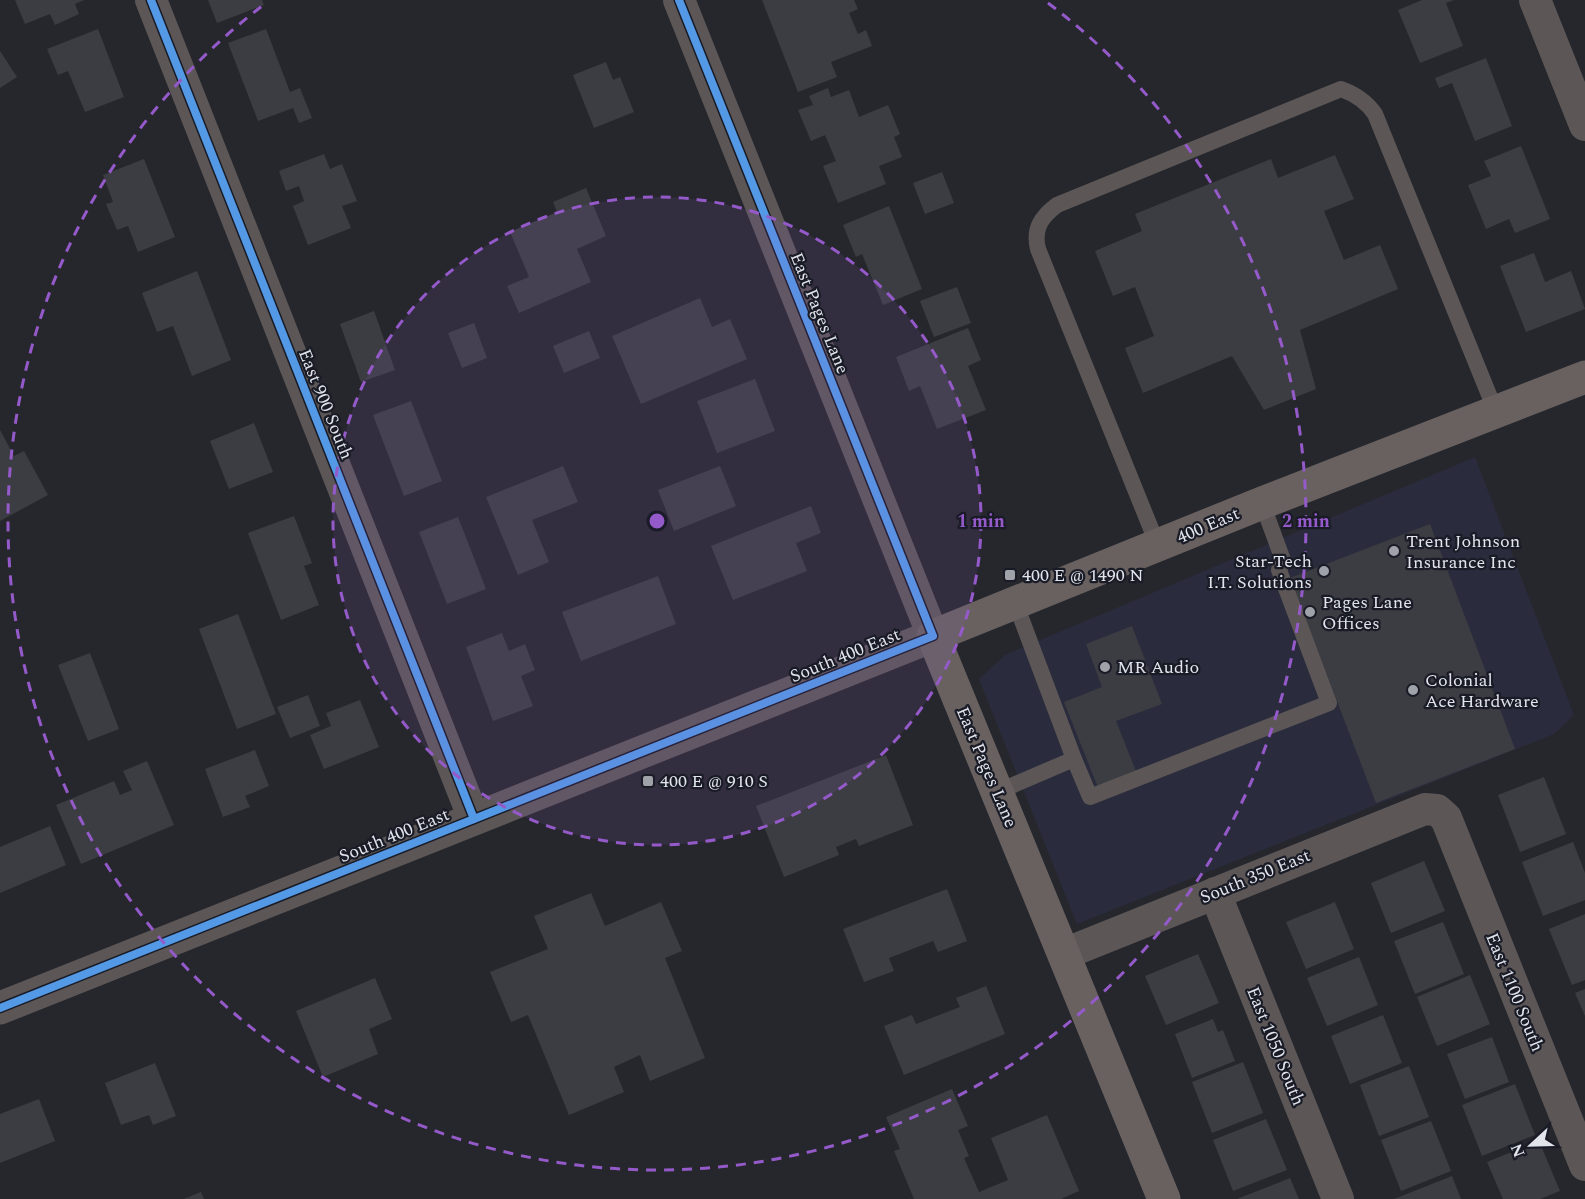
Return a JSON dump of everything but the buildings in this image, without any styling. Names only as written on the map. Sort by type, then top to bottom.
[{"type":"main road","name":"400 East","points":[[933,636],[1262,503],[1585,377]]},
{"type":"main road","name":"East Pages Lane","points":[[933,636],[1164,1199]]},
{"type":"street","name":"East 900 South","points":[[151,0],[474,819]]},
{"type":"street","name":"East Pages Lane","points":[[679,0],[933,636]]},
{"type":"street","points":[[1535,0],[1585,125]]},
{"type":"street","name":"South 400 East","points":[[0,1008],[933,636]]},
{"type":"street","name":"South 350 East","points":[[1064,954],[1425,808],[1437,810],[1446,818]]},
{"type":"street","name":"East 1100 South","points":[[1446,818],[1585,1165]]},
{"type":"street","name":"East 1050 South","points":[[1215,893],[1338,1199]]},
{"type":"lane","points":[[1158,546],[1038,249],[1035,238],[1036,230],[1046,213],[1057,205],[1341,89],[1363,100],[1375,114],[1496,412]]},
{"type":"lane","points":[[1015,602],[1090,797],[1329,703],[1279,570],[1283,560],[1262,503]]},
{"type":"lane","points":[[997,792],[1074,759]]},
{"type":"shaded area","points":[[1475,457],[1574,715],[1554,734],[1077,924],[979,679],[1005,655]]},
{"type":"cycle path","points":[[151,0],[474,819]]},
{"type":"cycle path","points":[[0,1008],[933,636],[679,0]]},
{"type":"place","name":"Trent Johnson Insurance Inc","points":[[1394,551]]},
{"type":"place","name":"Star-Tech I.T. Solutions","points":[[1324,571]]},
{"type":"place","name":"400 E @ 1490 N","points":[[1010,575]]},
{"type":"place","name":"Pages Lane Offices","points":[[1310,612]]},
{"type":"place","name":"MR Audio","points":[[1105,667]]},
{"type":"place","name":"Colonial Ace Hardware","points":[[1413,690]]},
{"type":"place","name":"400 E @ 910 S","points":[[648,781]]}]
